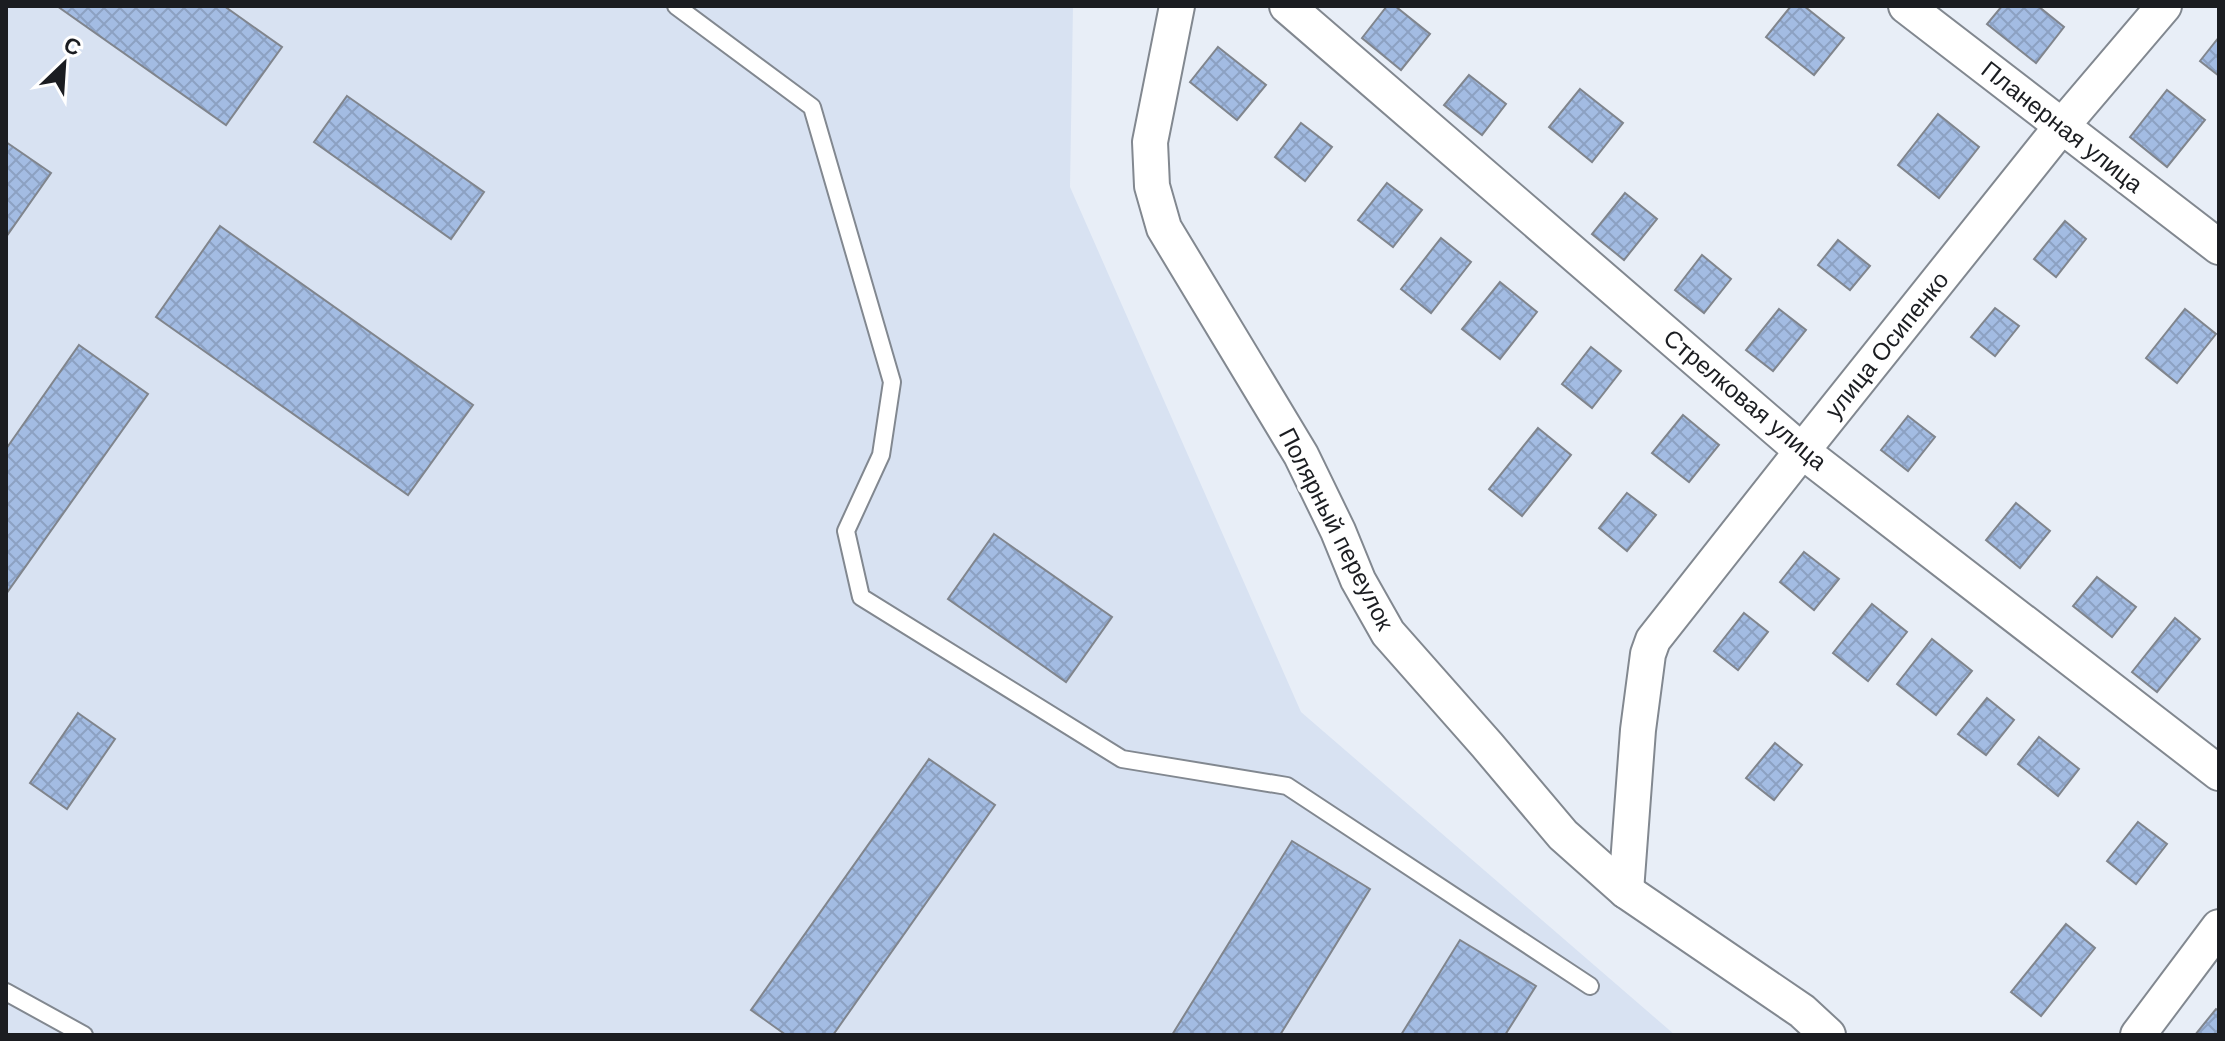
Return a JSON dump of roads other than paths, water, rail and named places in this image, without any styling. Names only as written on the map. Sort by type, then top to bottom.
[{"type":"street","name":"Полярный переулок","points":[[1177,6],[1150,142],[1152,186],[1164,228],[1301,455],[1358,580],[1388,633],[1563,835],[1626,891],[1802,1011],[1828,1035]]},
{"type":"street","name":"Стрелковая улица","points":[[1287,6],[1802,451],[2219,773]]},
{"type":"street","name":"Планерная улица","points":[[1906,6],[2219,247]]},
{"type":"street","name":"улица Осипенко","points":[[1626,891],[1638,730],[1648,654],[1653,640],[2061,127],[2164,6]]},
{"type":"street","points":[[2138,1035],[2219,927]]},
{"type":"lane","points":[[676,6],[812,107],[892,382],[881,455],[846,531],[861,597],[1122,759],[1287,786],[1590,986]]},
{"type":"lane","points":[[6,992],[84,1035]]}]
